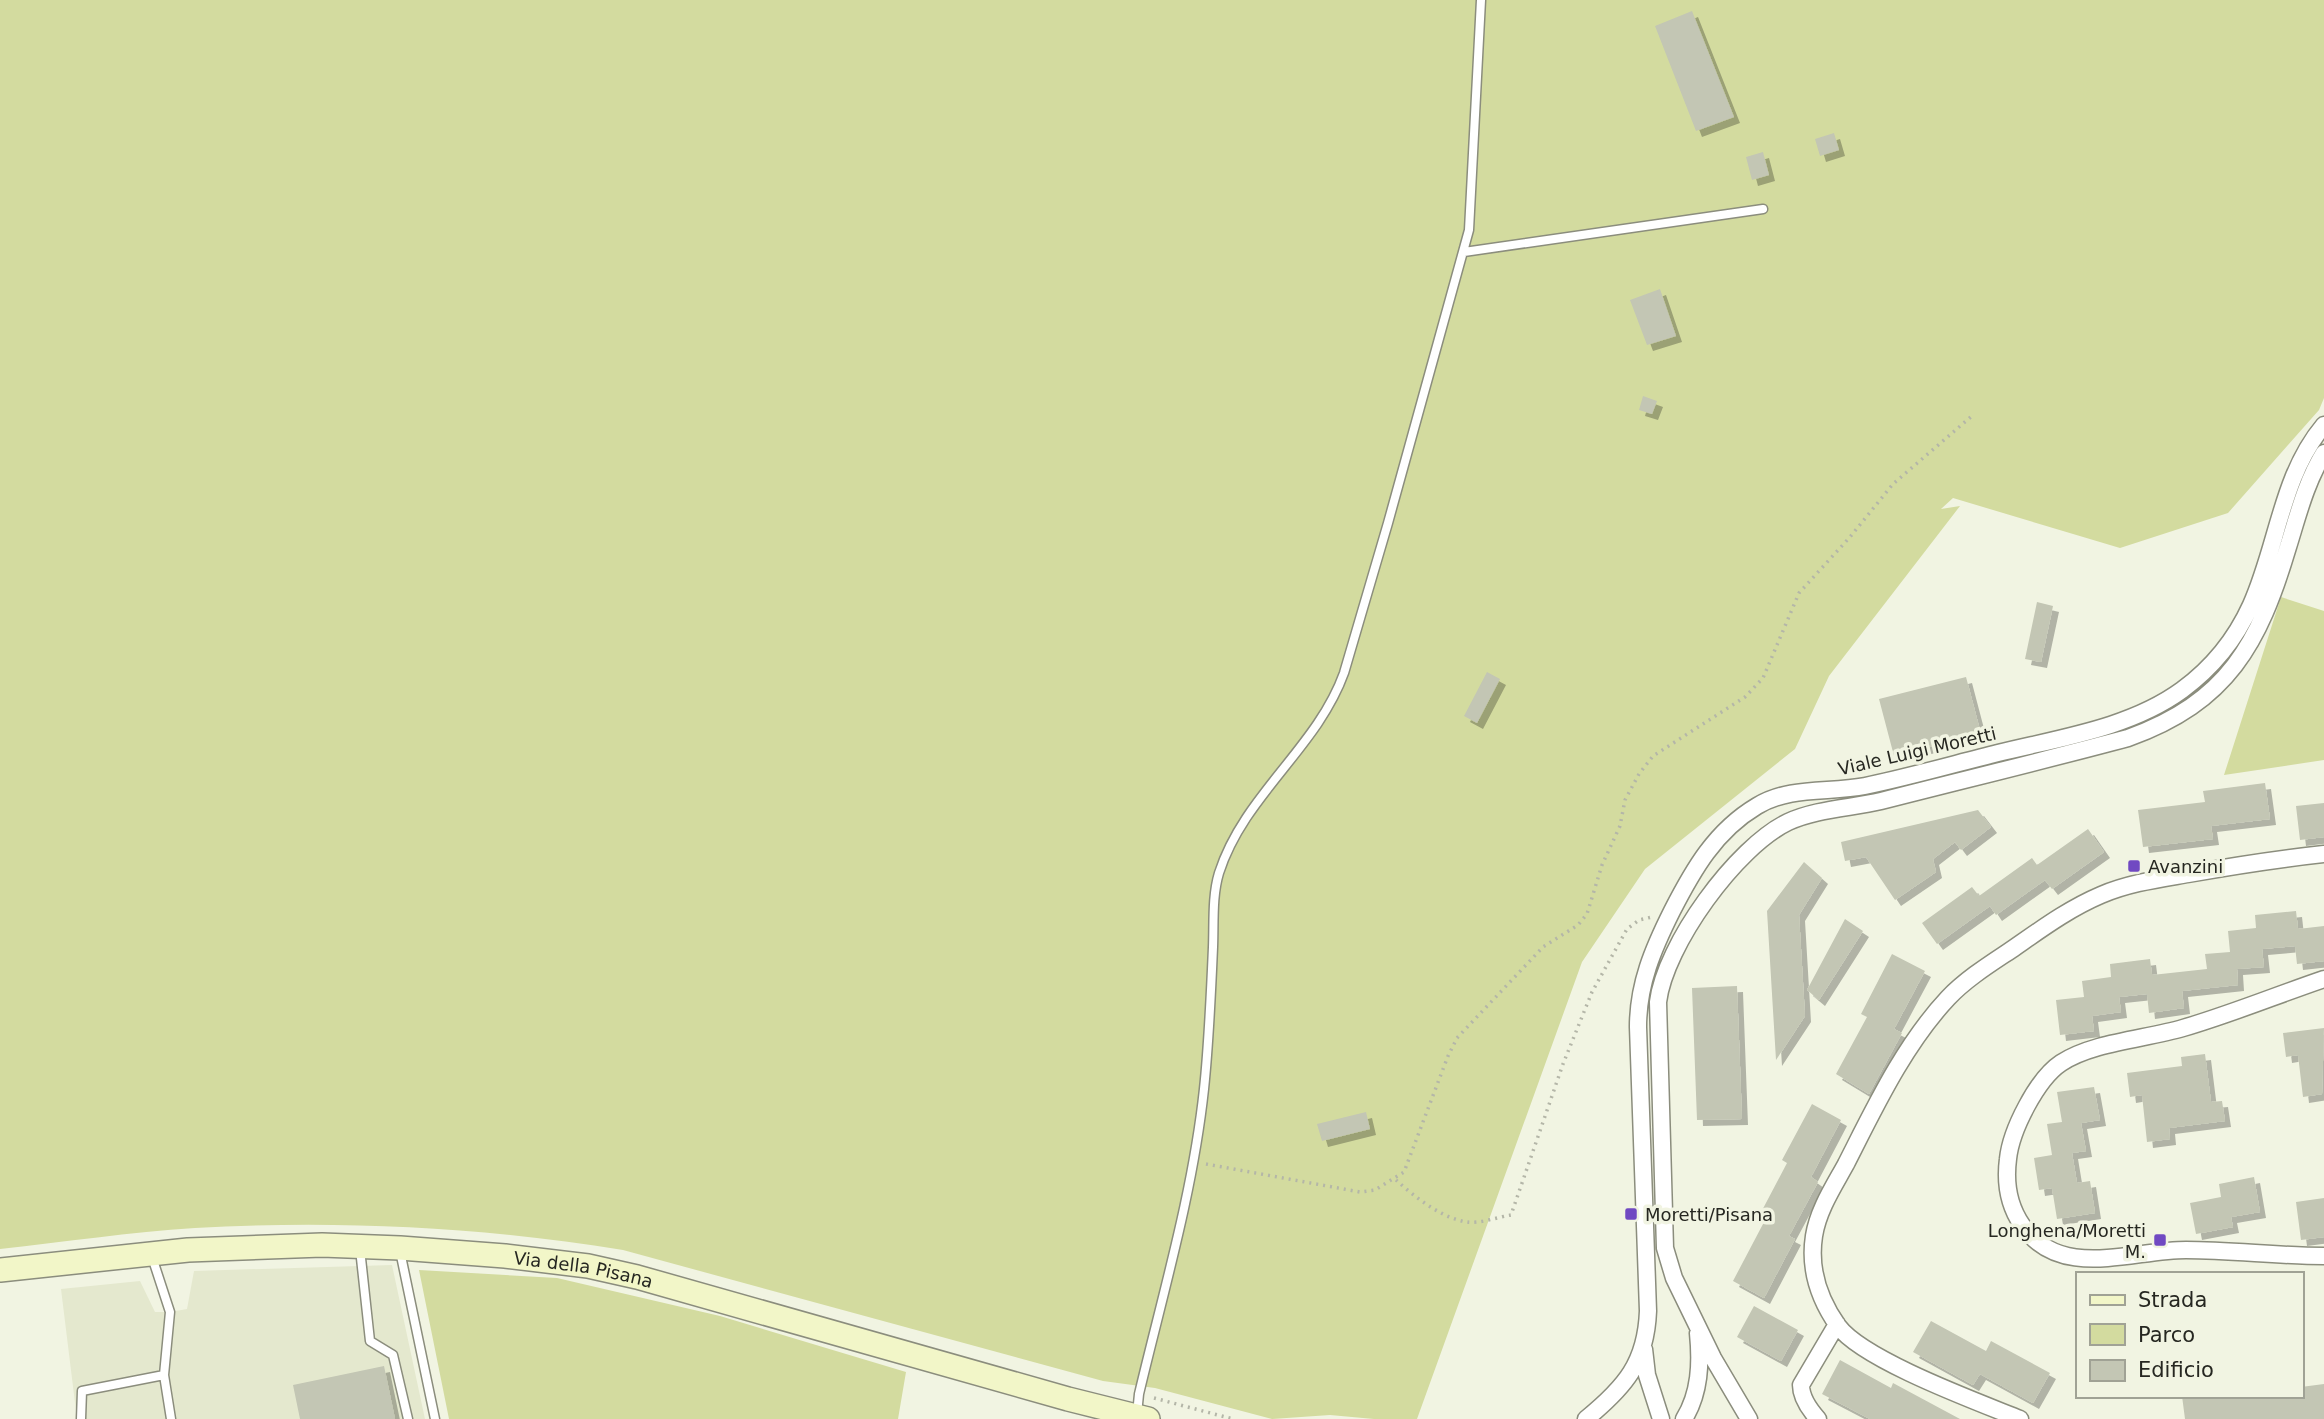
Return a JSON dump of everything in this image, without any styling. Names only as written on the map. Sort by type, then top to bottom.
[{"type":"main road","name":"Via della Pisana","points":[[0,1270],[232,1248],[360,1246],[505,1256],[587,1266],[621,1273],[1142,1418]]},
{"type":"street","name":"Viale Luigi Moretti","points":[[1586,1419],[1611,1399],[1629,1377],[1637,1365],[1643,1347],[1648,1311],[1638,1017],[1645,973],[1668,919],[1690,875],[1715,841],[1746,813],[1783,794],[1866,786],[2078,733],[2135,716],[2178,693],[2219,655],[2240,626],[2257,590],[2296,469],[2306,449],[2324,425]]},
{"type":"street","points":[[1749,1419],[1696,1323],[1674,1278],[1665,1248],[1658,1002],[1665,971],[1699,913],[1723,878],[1742,857],[1761,839],[1787,823],[1811,814],[1877,802],[2127,738],[2166,722],[2197,702],[2235,665],[2258,631],[2274,593],[2307,486],[2324,453]]},
{"type":"street","points":[[1699,913],[1693,891],[1704,871],[1731,838],[1775,804],[1783,794]]},
{"type":"street","points":[[2020,1419],[1880,1357],[1848,1337],[1837,1324],[1824,1301],[1814,1274],[1813,1247],[1818,1221],[1856,1144],[1902,1060],[1924,1027],[1949,998],[1983,970],[2057,918],[2111,891],[2155,880],[2237,865],[2324,854]]},
{"type":"street","points":[[2324,979],[2192,1026],[2090,1051],[2063,1061],[2044,1079],[2029,1104],[2011,1145],[2007,1187],[2025,1230],[2042,1245],[2071,1258],[2093,1259],[2185,1250],[2324,1256]]},
{"type":"street","points":[[1684,1419],[1691,1405],[1699,1372],[1696,1323]]},
{"type":"street","points":[[1818,1419],[1801,1393],[1801,1385],[1837,1324]]},
{"type":"street","name":"Viale Luigi Moretti","points":[[1643,1347],[1647,1376],[1661,1419]]},
{"type":"lane","points":[[1142,1418],[1139,1394],[1193,1162],[1204,1087],[1218,877],[1227,850],[1244,818],[1318,724],[1337,692],[1388,523],[1469,230],[1481,0]]},
{"type":"lane","points":[[1464,252],[1763,209]]},
{"type":"lane","points":[[360,1246],[370,1340],[394,1354],[408,1419]]},
{"type":"lane","points":[[400,1248],[435,1419]]},
{"type":"lane","points":[[151,1254],[170,1312],[164,1375],[171,1419]]},
{"type":"lane","points":[[80,1419],[82,1391],[164,1375]]},
{"type":"path","points":[[1193,1162],[1360,1192],[1375,1190],[1396,1180],[1404,1172],[1457,1038],[1543,947],[1578,925],[1587,914],[1602,865],[1620,826],[1625,800],[1639,774],[1653,756],[1745,697],[1763,678],[1799,593],[1850,537],[1892,484],[1973,415]]},
{"type":"path","points":[[1396,1180],[1411,1194],[1446,1215],[1469,1223],[1511,1215],[1563,1064],[1598,980],[1627,929],[1647,917],[1668,919]]},
{"type":"shaded area","points":[[392,1265],[425,1419],[77,1419],[61,1289],[140,1281],[155,1312],[170,1312],[187,1309],[194,1271]]},
{"type":"green space","points":[[0,0],[2324,0],[2324,398],[2319,410],[2228,513],[2120,548],[1953,498],[1941,509],[1960,506],[1829,676],[1795,749],[1645,869],[1582,962],[1417,1419],[1330,1415],[1272,1419],[1155,1388],[1103,1381],[623,1250],[570,1242],[409,1227],[302,1225],[171,1230],[0,1249]]},
{"type":"green space","points":[[2281,597],[2324,611],[2324,760],[2224,775]]},
{"type":"green space","points":[[419,1270],[557,1278],[720,1316],[906,1372],[898,1419],[449,1419]]},
{"type":"building","points":[[1692,11],[1734,117],[1696,131],[1655,26]]},
{"type":"building","points":[[1834,133],[1839,150],[1820,156],[1815,139]]},
{"type":"building","points":[[1763,152],[1769,175],[1752,180],[1746,157]]},
{"type":"building","points":[[1660,289],[1676,336],[1647,345],[1630,300]]},
{"type":"building","points":[[1643,396],[1657,401],[1652,414],[1639,410]]},
{"type":"building","points":[[2037,602],[2053,606],[2041,662],[2025,659]]},
{"type":"building","points":[[1487,672],[1500,679],[1477,723],[1464,716]]},
{"type":"building","points":[[1966,677],[1981,734],[1894,756],[1879,699]]},
{"type":"building","points":[[2265,783],[2270,819],[2211,826],[2213,839],[2143,847],[2138,810],[2205,802],[2203,791]]},
{"type":"building","points":[[2324,803],[2324,837],[2300,840],[2296,806]]},
{"type":"building","points":[[1978,810],[1991,827],[1961,850],[1955,842],[1933,859],[1936,872],[1895,900],[1866,857],[1845,861],[1841,842]]},
{"type":"building","points":[[2088,829],[2104,852],[2052,889],[2045,880],[1996,915],[1990,906],[1937,944],[1922,923],[1972,887],[1979,896],[2032,858],[2037,865]]},
{"type":"building","points":[[1804,862],[1822,878],[1799,915],[1805,1016],[1776,1060],[1767,911]]},
{"type":"building","points":[[2296,911],[2298,929],[2324,926],[2324,961],[2297,964],[2295,946],[2262,949],[2264,967],[2237,969],[2238,985],[2182,991],[2184,1008],[2149,1013],[2147,994],[2119,997],[2121,1012],[2092,1016],[2094,1031],[2060,1035],[2056,1000],[2084,997],[2082,981],[2111,977],[2110,964],[2150,959],[2152,975],[2207,969],[2205,954],[2230,952],[2228,931],[2256,928],[2255,915]]},
{"type":"building","points":[[1845,919],[1863,931],[1819,1000],[1807,990]]},
{"type":"building","points":[[1892,954],[1925,971],[1894,1029],[1902,1033],[1869,1094],[1836,1074],[1867,1017],[1861,1014]]},
{"type":"building","points":[[1737,986],[1742,1119],[1697,1120],[1692,988]]},
{"type":"building","points":[[2324,1028],[2322,1094],[2303,1097],[2298,1055],[2286,1057],[2283,1033]]},
{"type":"building","points":[[2205,1054],[2211,1102],[2222,1101],[2225,1121],[2169,1128],[2170,1139],[2147,1142],[2142,1095],[2130,1097],[2127,1073],[2182,1066],[2181,1057]]},
{"type":"building","points":[[2094,1087],[2100,1120],[2081,1123],[2086,1151],[2072,1153],[2077,1183],[2090,1181],[2095,1213],[2057,1219],[2052,1188],[2039,1190],[2034,1158],[2052,1155],[2047,1124],[2062,1122],[2057,1092]]},
{"type":"building","points":[[1812,1104],[1841,1120],[1811,1177],[1818,1182],[1789,1236],[1795,1239],[1764,1298],[1733,1281],[1763,1224],[1757,1220],[1787,1163],[1782,1160]]},
{"type":"building","points":[[1366,1112],[1370,1129],[1322,1141],[1317,1124]]},
{"type":"building","points":[[2254,1177],[2260,1212],[2231,1217],[2233,1227],[2196,1234],[2190,1203],[2221,1197],[2219,1184]]},
{"type":"building","points":[[2324,1198],[2324,1237],[2301,1240],[2296,1202]]},
{"type":"building","points":[[1754,1306],[1798,1330],[1781,1361],[1737,1337]]},
{"type":"building","points":[[1931,1321],[1986,1351],[1991,1341],[2050,1373],[2033,1403],[1980,1374],[1973,1385],[1913,1352]]},
{"type":"building","points":[[1840,1360],[1891,1388],[1893,1383],[1960,1419],[1870,1419],[1822,1394]]},
{"type":"building","points":[[384,1366],[395,1419],[300,1419],[293,1385]]},
{"type":"building","points":[[2324,1384],[2324,1419],[2185,1419],[2182,1398],[2303,1398],[2303,1387]]},
{"type":"place","name":"Avanzini","points":[[2134,866]]},
{"type":"place","name":"Moretti/Pisana","points":[[1631,1214]]},
{"type":"place","name":"Longhena/Moretti M.","points":[[2160,1240]]}]
